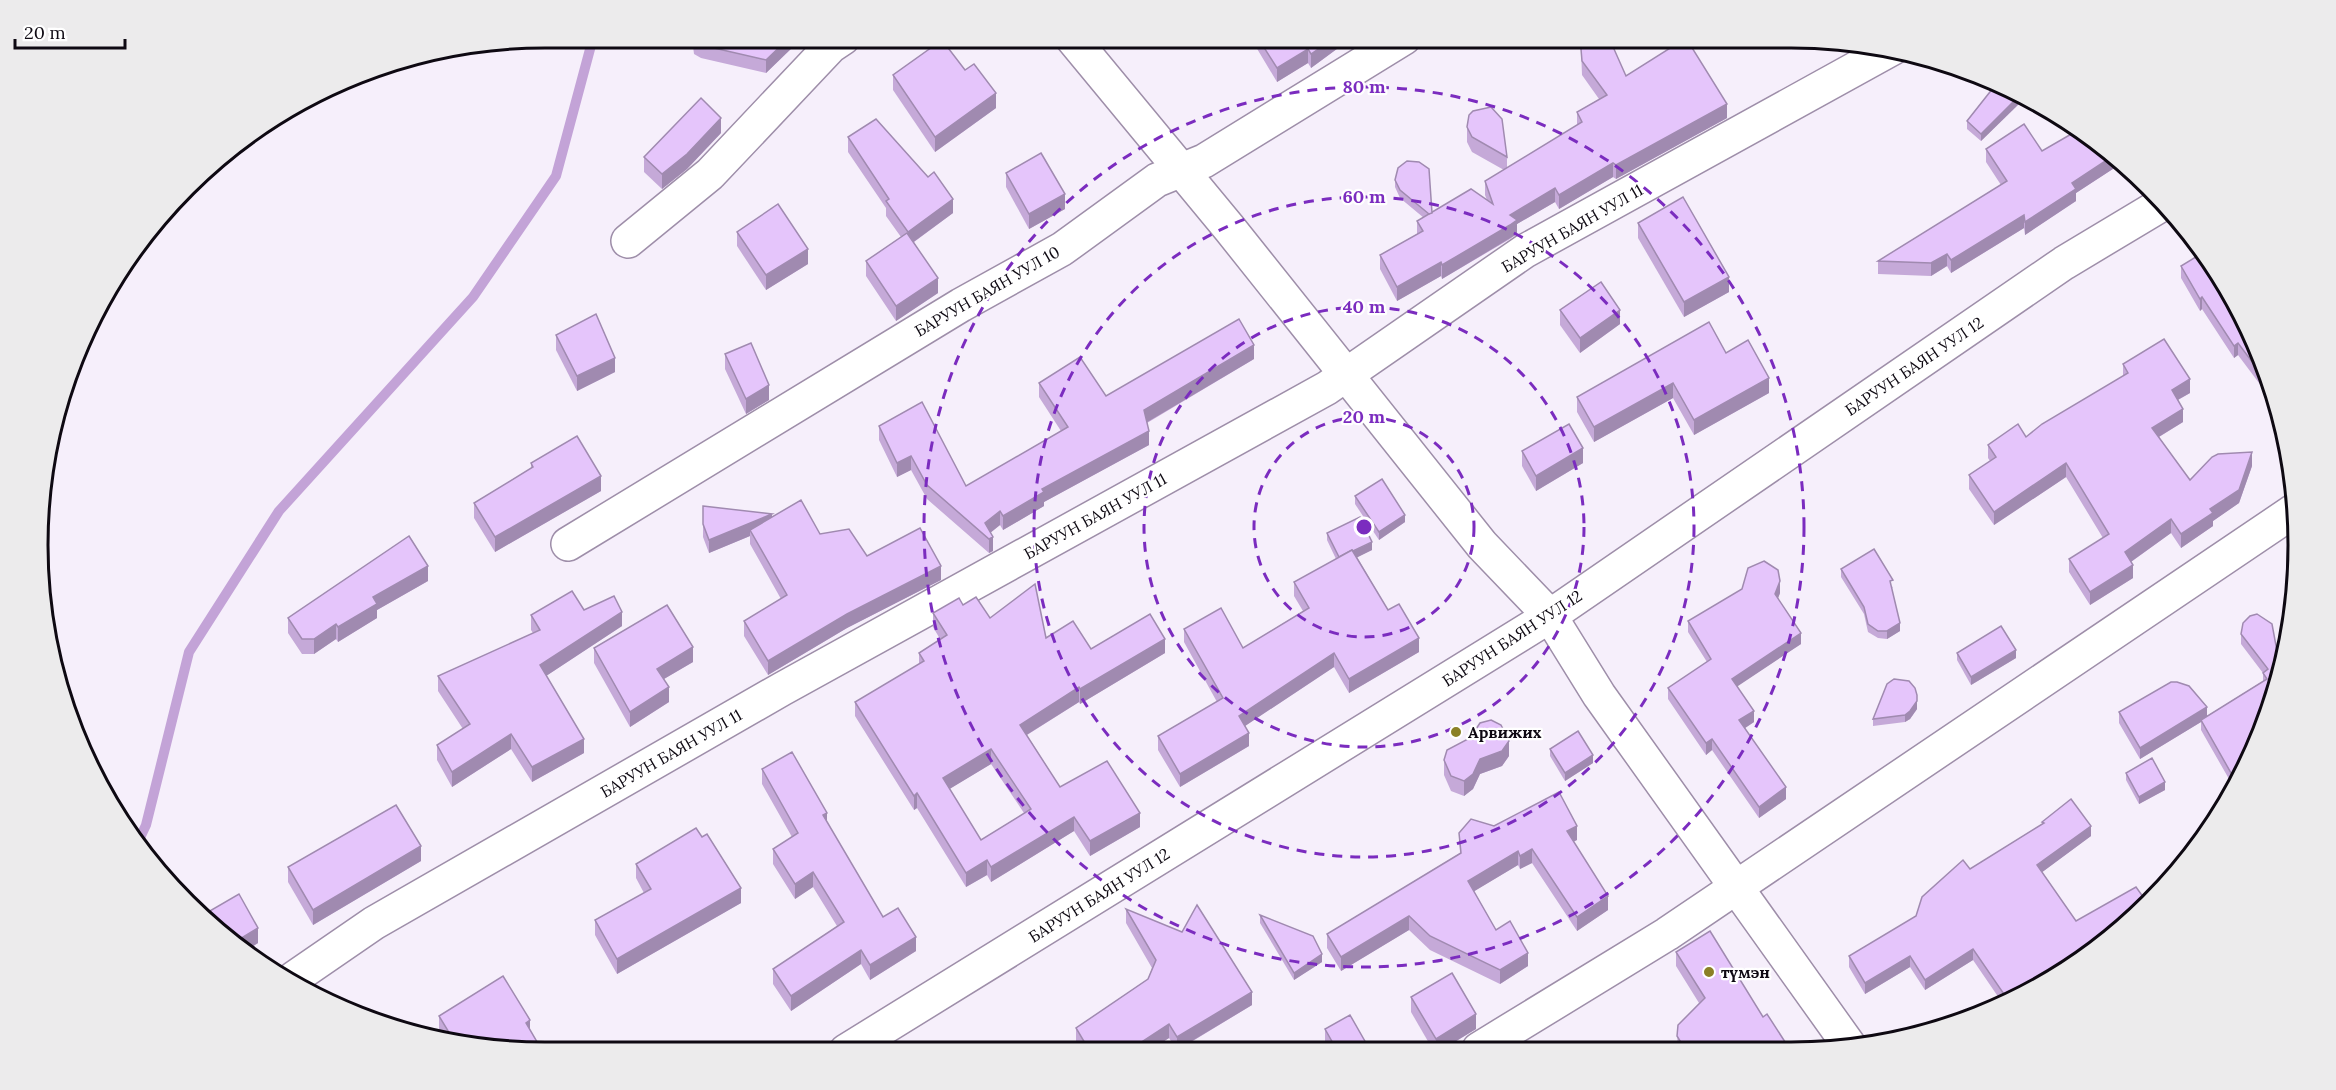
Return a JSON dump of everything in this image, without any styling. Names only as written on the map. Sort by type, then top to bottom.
[{"type":"street","points":[[628,241],[710,174],[829,48]]},
{"type":"street","points":[[1080,48],[1482,545],[1550,616],[1599,695],[1845,1039]]},
{"type":"street","name":"БАРУУН БАЯН УУЛ 10","points":[[568,544],[961,305],[1062,249],[1157,180],[1182,172],[1204,161],[1388,48]]},
{"type":"street","name":"БАРУУН БАЯН УУЛ 11","points":[[297,976],[374,923],[782,689],[1347,376],[1525,251],[1878,56]]},
{"type":"street","name":"БАРУУН БАЯН УУЛ 12","points":[[862,1042],[1550,616],[2064,263],[2156,208]]},
{"type":"street","points":[[1490,1042],[1667,934],[2287,515]]},
{"type":"building","points":[[714,48],[779,48],[766,60]]},
{"type":"building","points":[[931,48],[948,48],[965,70],[974,64],[996,93],[935,137],[893,75]]},
{"type":"building","points":[[1264,48],[1320,48],[1311,54],[1308,49],[1277,68]]},
{"type":"building","points":[[1614,48],[1626,76],[1670,48],[1692,48],[1727,104],[1616,165],[1613,163],[1559,195],[1555,188],[1510,215],[1517,220],[1510,225],[1442,265],[1441,262],[1397,287],[1380,255],[1423,231],[1417,221],[1471,189],[1493,204],[1485,181],[1582,122],[1577,112],[1607,95],[1582,61],[1581,49]]},
{"type":"building","points":[[1991,90],[2014,101],[1981,134],[1967,121]]},
{"type":"building","points":[[701,98],[721,118],[687,154],[662,174],[644,157]]},
{"type":"building","points":[[1491,107],[1502,119],[1507,157],[1472,137],[1467,127],[1469,115],[1473,111]]},
{"type":"building","points":[[876,119],[928,177],[934,172],[953,199],[908,232],[886,201],[889,199],[848,137]]},
{"type":"building","points":[[2024,124],[2042,151],[2071,134],[2106,161],[2072,183],[2076,189],[2025,222],[2024,215],[1951,260],[1947,254],[1931,263],[1878,261],[2007,181],[1986,149]]},
{"type":"building","points":[[1041,153],[1065,194],[1029,214],[1006,173]]},
{"type":"building","points":[[1407,161],[1419,162],[1429,169],[1432,213],[1429,214],[1400,190],[1395,180],[1398,168]]},
{"type":"building","points":[[1683,197],[1729,277],[1684,302],[1638,223]]},
{"type":"building","points":[[778,204],[808,249],[766,275],[737,232]]},
{"type":"building","points":[[907,233],[938,278],[896,306],[866,261]]},
{"type":"building","points":[[2196,257],[2237,325],[2253,364],[2238,343],[2234,346],[2202,297],[2200,299],[2181,266]]},
{"type":"building","points":[[1601,282],[1620,310],[1580,338],[1560,310]]},
{"type":"building","points":[[596,314],[615,358],[577,376],[556,335]]},
{"type":"building","points":[[1239,319],[1254,345],[1144,410],[1149,431],[1042,489],[1044,492],[1003,516],[1000,511],[985,523],[993,537],[989,539],[927,485],[911,456],[897,463],[879,426],[922,402],[966,486],[1068,427],[1039,383],[1080,357],[1106,396]]},
{"type":"building","points":[[1709,322],[1726,353],[1748,340],[1769,378],[1694,420],[1673,383],[1594,427],[1577,397]]},
{"type":"building","points":[[2164,339],[2190,379],[2172,390],[2183,409],[2152,428],[2190,480],[2212,457],[2218,454],[2252,452],[2239,490],[2210,509],[2213,513],[2181,534],[2171,519],[2125,552],[2133,565],[2090,592],[2069,559],[2109,534],[2066,463],[1994,512],[1969,475],[1996,457],[1988,445],[2018,424],[2026,437],[2042,424],[2128,373],[2123,364]]},
{"type":"building","points":[[751,343],[769,385],[746,399],[725,354]]},
{"type":"building","points":[[1569,424],[1583,448],[1536,476],[1522,451]]},
{"type":"building","points":[[577,436],[601,476],[495,537],[474,503],[533,467],[531,463]]},
{"type":"building","points":[[1382,479],[1405,515],[1379,532],[1355,496]]},
{"type":"building","points":[[801,500],[820,534],[849,529],[867,556],[920,528],[941,566],[847,614],[768,661],[744,621],[787,595],[750,530]]},
{"type":"building","points":[[703,506],[772,514],[709,540],[703,524]]},
{"type":"building","points":[[1360,517],[1372,542],[1339,557],[1327,533]]},
{"type":"building","points":[[409,536],[428,566],[373,597],[377,604],[338,627],[336,624],[314,639],[302,639],[288,618]]},
{"type":"building","points":[[1874,549],[1893,580],[1890,581],[1900,623],[1887,631],[1878,631],[1868,624],[1864,607],[1841,569]]},
{"type":"building","points":[[1352,550],[1388,610],[1399,604],[1419,638],[1349,679],[1334,653],[1239,716],[1249,733],[1180,774],[1158,736],[1223,698],[1184,629],[1221,608],[1243,648],[1309,608],[1294,582]]},
{"type":"building","points":[[1764,561],[1778,570],[1780,581],[1775,594],[1801,633],[1732,679],[1754,711],[1739,720],[1786,787],[1759,807],[1712,739],[1706,743],[1668,688],[1711,659],[1688,621],[1742,589],[1748,568]]},
{"type":"building","points":[[1035,584],[1046,638],[1073,621],[1091,649],[1150,614],[1165,639],[1080,689],[1079,687],[1020,725],[1060,787],[1107,761],[1140,813],[1090,841],[1074,817],[991,867],[987,860],[966,873],[917,793],[914,796],[855,702],[924,661],[919,653],[947,635],[933,613],[959,598],[963,605],[976,597],[990,618]],"holes":[[[991,749],[1031,809],[981,840],[943,778]]]},
{"type":"building","points":[[572,591],[584,610],[614,596],[622,612],[540,665],[584,739],[532,767],[511,734],[452,772],[437,745],[470,724],[438,676],[540,630],[531,615]]},
{"type":"building","points":[[667,605],[693,647],[657,669],[669,687],[630,712],[594,648]]},
{"type":"building","points":[[2257,614],[2272,624],[2277,649],[2262,705],[2232,774],[2201,720],[2267,679],[2263,673],[2268,669],[2241,634],[2243,623],[2250,616]]},
{"type":"building","points":[[2001,626],[2016,650],[1971,677],[1957,653]]},
{"type":"building","points":[[1894,679],[1909,681],[1915,688],[1917,701],[1905,715],[1873,719],[1887,684]]},
{"type":"building","points":[[2171,682],[2189,686],[2207,707],[2140,748],[2119,712]]},
{"type":"building","points":[[1491,720],[1501,725],[1509,741],[1502,751],[1480,759],[1473,774],[1464,781],[1451,776],[1444,760],[1447,750],[1470,738],[1480,723]]},
{"type":"building","points":[[1578,731],[1593,755],[1565,773],[1550,749]]},
{"type":"building","points":[[792,752],[827,813],[823,815],[883,917],[898,908],[916,937],[870,965],[861,950],[791,996],[773,969],[844,922],[813,872],[795,884],[773,849],[798,833],[762,769]]},
{"type":"building","points":[[2152,758],[2165,782],[2139,797],[2126,773]]},
{"type":"building","points":[[1559,792],[1577,826],[1567,831],[1608,896],[1577,917],[1532,849],[1520,856],[1518,851],[1468,881],[1496,930],[1510,921],[1528,953],[1500,970],[1430,936],[1409,916],[1341,957],[1327,934],[1461,853],[1459,833],[1471,819],[1494,826]]},
{"type":"building","points":[[2071,799],[2091,826],[2037,865],[2076,921],[2136,887],[2142,896],[2094,939],[2067,958],[2004,994],[1973,949],[1925,980],[1910,956],[1865,983],[1849,956],[1916,916],[1922,897],[1963,860],[1970,869],[2044,823],[2042,822]]},
{"type":"building","points":[[396,805],[421,846],[313,910],[288,867]]},
{"type":"building","points":[[696,828],[702,837],[707,834],[741,888],[617,959],[595,920],[651,889],[636,864]]},
{"type":"building","points":[[239,894],[258,928],[241,938],[209,911]]},
{"type":"building","points":[[1197,905],[1252,992],[1177,1037],[1169,1024],[1142,1042],[1084,1042],[1076,1028],[1148,979],[1156,960],[1126,909],[1182,932]]},
{"type":"building","points":[[1260,915],[1313,936],[1322,954],[1294,973]]},
{"type":"building","points":[[1710,931],[1763,1017],[1767,1014],[1785,1042],[1681,1042],[1677,1036],[1678,1025],[1705,998],[1676,952]]},
{"type":"building","points":[[1452,973],[1476,1014],[1436,1039],[1411,997]]},
{"type":"building","points":[[503,976],[530,1020],[526,1023],[537,1042],[480,1038],[449,1032],[439,1016]]},
{"type":"building","points":[[1350,1015],[1365,1042],[1332,1042],[1325,1029]]},
{"type":"waterway","points":[[142,835],[146,825],[189,652],[279,511],[473,297],[556,176],[590,48]]},
{"type":"place","name":"Арвижих","points":[[1456,732]]},
{"type":"place","name":"түмэн","points":[[1709,972]]}]
